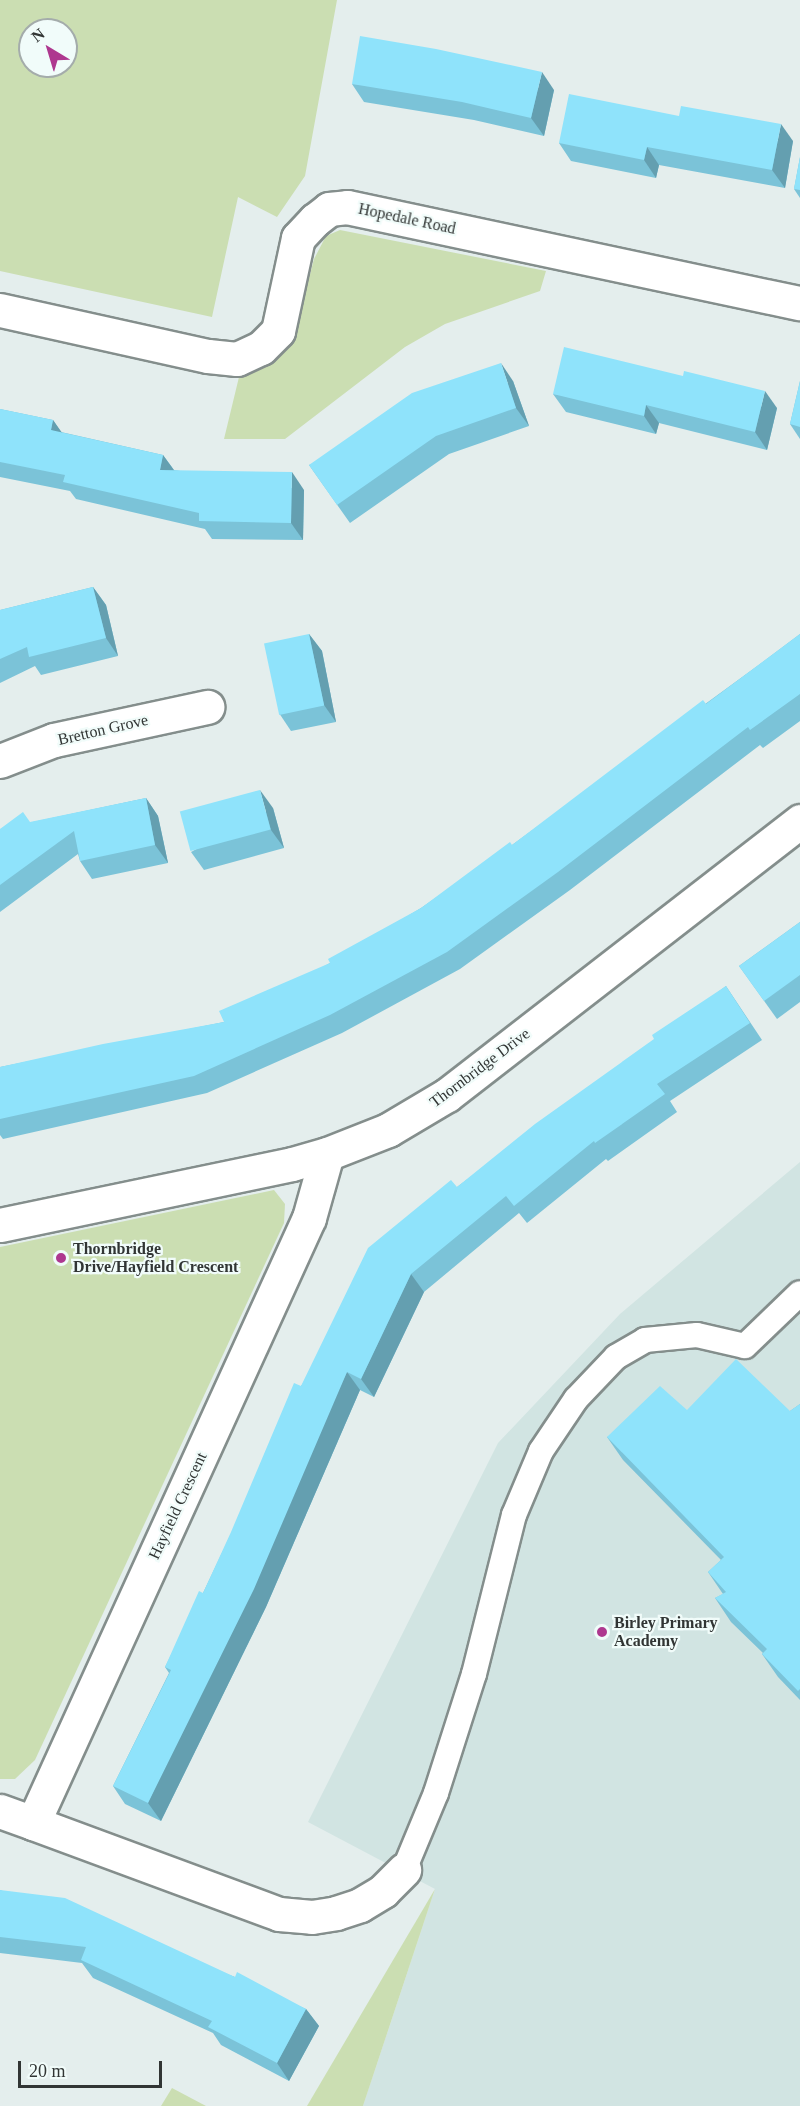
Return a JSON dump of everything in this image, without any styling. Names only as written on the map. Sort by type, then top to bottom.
[{"type":"street","name":"Hopedale Road","points":[[0,310],[208,356],[237,359],[261,348],[278,331],[298,238],[315,219],[329,210],[347,207],[800,303]]},
{"type":"street","name":"Bretton Grove","points":[[0,761],[54,741],[207,707]]},
{"type":"street","name":"Thornbridge Drive","points":[[0,1225],[292,1164],[327,1154],[388,1130],[447,1095],[800,821]]},
{"type":"street","name":"Hayfield Crescent","points":[[33,1823],[309,1218],[327,1154]]},
{"type":"street","points":[[0,1811],[279,1914],[312,1917],[336,1913],[360,1905],[383,1891],[404,1870]]},
{"type":"lane","points":[[404,1870],[436,1793],[474,1674],[514,1515],[541,1451],[576,1399],[616,1357],[645,1340],[697,1335],[745,1346],[800,1293]]},
{"type":"shaded area","name":"Birley Primary Academy","points":[[800,1162],[800,2106],[363,2106],[435,1889],[308,1822],[498,1443],[620,1314]]},
{"type":"green space","points":[[0,0],[337,0],[305,176],[277,217],[238,197],[212,317],[0,271]]},
{"type":"green space","points":[[340,230],[546,271],[540,291],[445,324],[405,347],[285,439],[224,439],[239,377],[268,361],[294,335],[314,259],[326,236]]},
{"type":"green space","points":[[274,1190],[285,1204],[284,1223],[35,1760],[15,1779],[0,1779],[0,1247]]},
{"type":"green space","points":[[435,1889],[363,2106],[307,2106]]},
{"type":"green space","points":[[172,2088],[206,2106],[161,2106]]},
{"type":"building","points":[[360,36],[436,49],[542,72],[531,118],[462,102],[352,84]]},
{"type":"building","points":[[569,94],[679,116],[681,106],[781,124],[772,170],[647,147],[644,160],[559,143]]},
{"type":"building","points":[[800,157],[800,190],[794,189]]},
{"type":"building","points":[[564,347],[683,376],[684,371],[765,391],[755,432],[646,405],[644,416],[553,394]]},
{"type":"building","points":[[501,363],[516,408],[436,436],[337,505],[309,465],[412,393]]},
{"type":"building","points":[[800,381],[800,427],[790,424]]},
{"type":"building","points":[[0,409],[53,420],[51,430],[163,455],[160,470],[292,472],[291,523],[199,521],[199,513],[63,482],[65,475],[0,462]]},
{"type":"building","points":[[93,587],[106,638],[29,657],[27,647],[0,659],[0,610]]},
{"type":"building","points":[[309,634],[324,705],[279,715],[264,644]]},
{"type":"building","points":[[800,634],[800,694],[750,730],[748,727],[558,872],[447,952],[330,1015],[194,1076],[0,1119],[0,1067],[103,1044],[224,1022],[219,1011],[330,963],[328,959],[421,908],[510,842],[512,845],[703,700],[706,704]]},
{"type":"building","points":[[260,790],[271,830],[190,851],[180,811]]},
{"type":"building","points":[[146,798],[155,845],[80,861],[74,831],[0,885],[0,829],[23,812],[30,822]]},
{"type":"building","points":[[800,922],[800,975],[764,1001],[739,966]]},
{"type":"building","points":[[726,986],[750,1023],[657,1084],[665,1094],[595,1143],[594,1141],[514,1206],[506,1196],[411,1274],[361,1379],[347,1372],[254,1589],[148,1803],[113,1786],[171,1670],[165,1667],[199,1591],[203,1593],[231,1532],[294,1383],[301,1386],[368,1248],[451,1180],[457,1187],[535,1124],[654,1039],[652,1035]]},
{"type":"building","points":[[736,1359],[790,1411],[800,1404],[800,1689],[798,1691],[762,1654],[767,1649],[715,1598],[726,1592],[708,1572],[724,1557],[607,1437],[660,1386],[687,1410]]},
{"type":"building","points":[[0,1890],[65,1898],[235,1977],[237,1972],[306,2009],[277,2063],[208,2027],[212,2021],[81,1960],[86,1947],[0,1937]]},
{"type":"place","name":"Thornbridge Drive/Hayfield Crescent","points":[[61,1258]]},
{"type":"place","name":"Birley Primary Academy","points":[[602,1632]]}]
